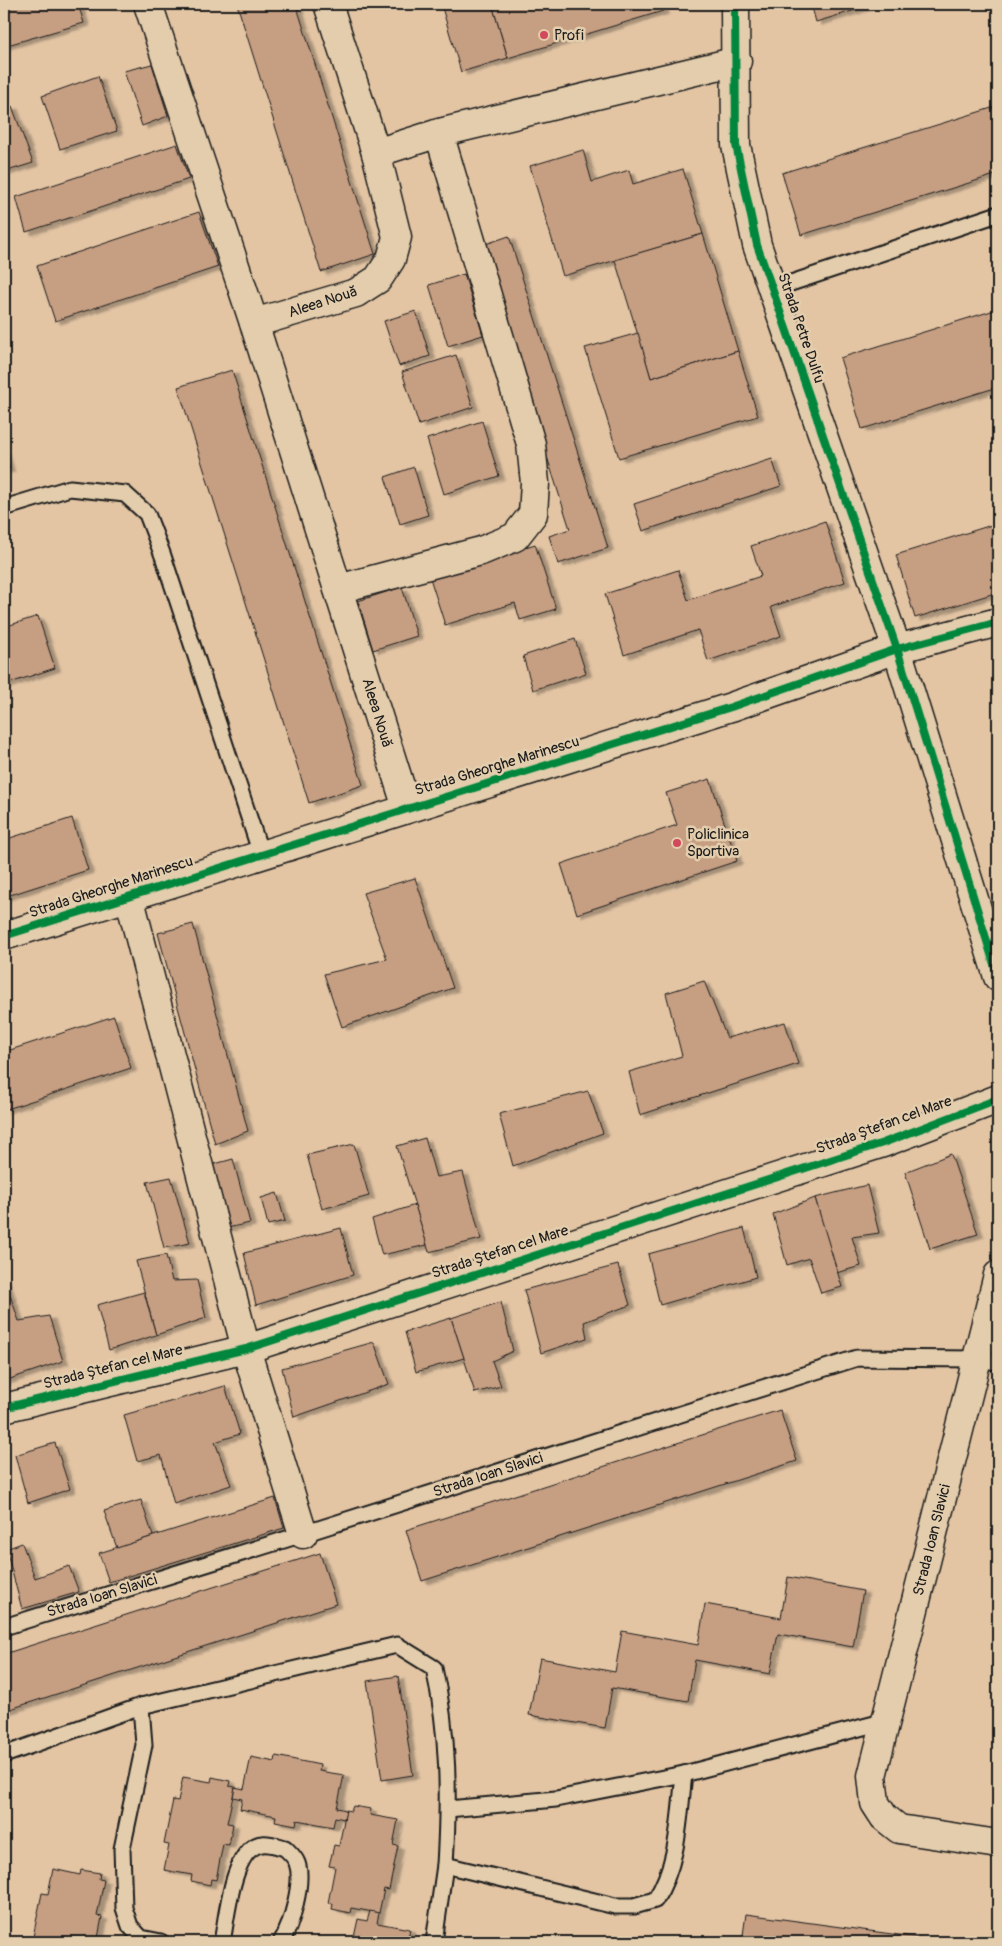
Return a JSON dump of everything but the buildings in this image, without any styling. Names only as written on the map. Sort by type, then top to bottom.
[{"type":"street","points":[[148,4],[254,323]]},
{"type":"street","name":"Aleea Nouă","points":[[328,4],[376,153],[397,237],[391,259],[378,279],[356,293],[254,323],[407,808]]},
{"type":"street","name":"Strada Petre Dulfu","points":[[735,4],[737,61],[736,145],[757,245],[897,649],[998,977]]},
{"type":"street","points":[[376,153],[439,133],[737,61]]},
{"type":"street","points":[[338,589],[481,551],[515,537],[532,514],[535,483],[530,444],[439,133]]},
{"type":"street","name":"Strada Gheorghe Marinescu","points":[[4,936],[407,808],[731,708],[897,649],[998,622]]},
{"type":"street","points":[[129,896],[246,1349],[303,1534]]},
{"type":"street","name":"Strada Ștefan cel Mare","points":[[4,1408],[246,1349],[883,1142],[998,1099]]},
{"type":"street","name":"Strada Ioan Slavici","points":[[998,1275],[988,1360],[872,1776],[875,1803],[884,1817],[899,1829],[998,1844]]},
{"type":"lane","points":[[773,289],[998,214]]},
{"type":"lane","points":[[4,508],[70,488],[125,494],[146,514],[166,565],[261,854]]},
{"type":"lane","name":"Strada Ioan Slavici","points":[[4,1626],[303,1534],[857,1358],[988,1360]]},
{"type":"lane","points":[[4,1755],[141,1706],[397,1645],[434,1668],[442,1703],[449,1779],[448,1809],[445,1866],[434,1942]]},
{"type":"lane","points":[[141,1706],[144,1744],[122,1849],[124,1908],[130,1926],[141,1938],[161,1942]]},
{"type":"lane","points":[[448,1809],[556,1799],[684,1774],[886,1721]]},
{"type":"lane","points":[[445,1866],[615,1906],[634,1906],[655,1900],[667,1882],[677,1837],[684,1774]]},
{"type":"lane","points":[[222,1942],[238,1866],[246,1852],[262,1843],[285,1848],[297,1862],[299,1870],[299,1879],[288,1931],[281,1942]]},
{"type":"cycle path","points":[[735,4],[736,145],[757,245],[897,649],[998,977]]},
{"type":"cycle path","points":[[4,936],[731,707],[897,649],[998,622]]},
{"type":"cycle path","points":[[4,1408],[246,1349],[883,1143],[998,1099]]},
{"type":"place","name":"Profi","points":[[544,35]]},
{"type":"place","name":"Policlinica Sportiva","points":[[677,843]]}]
